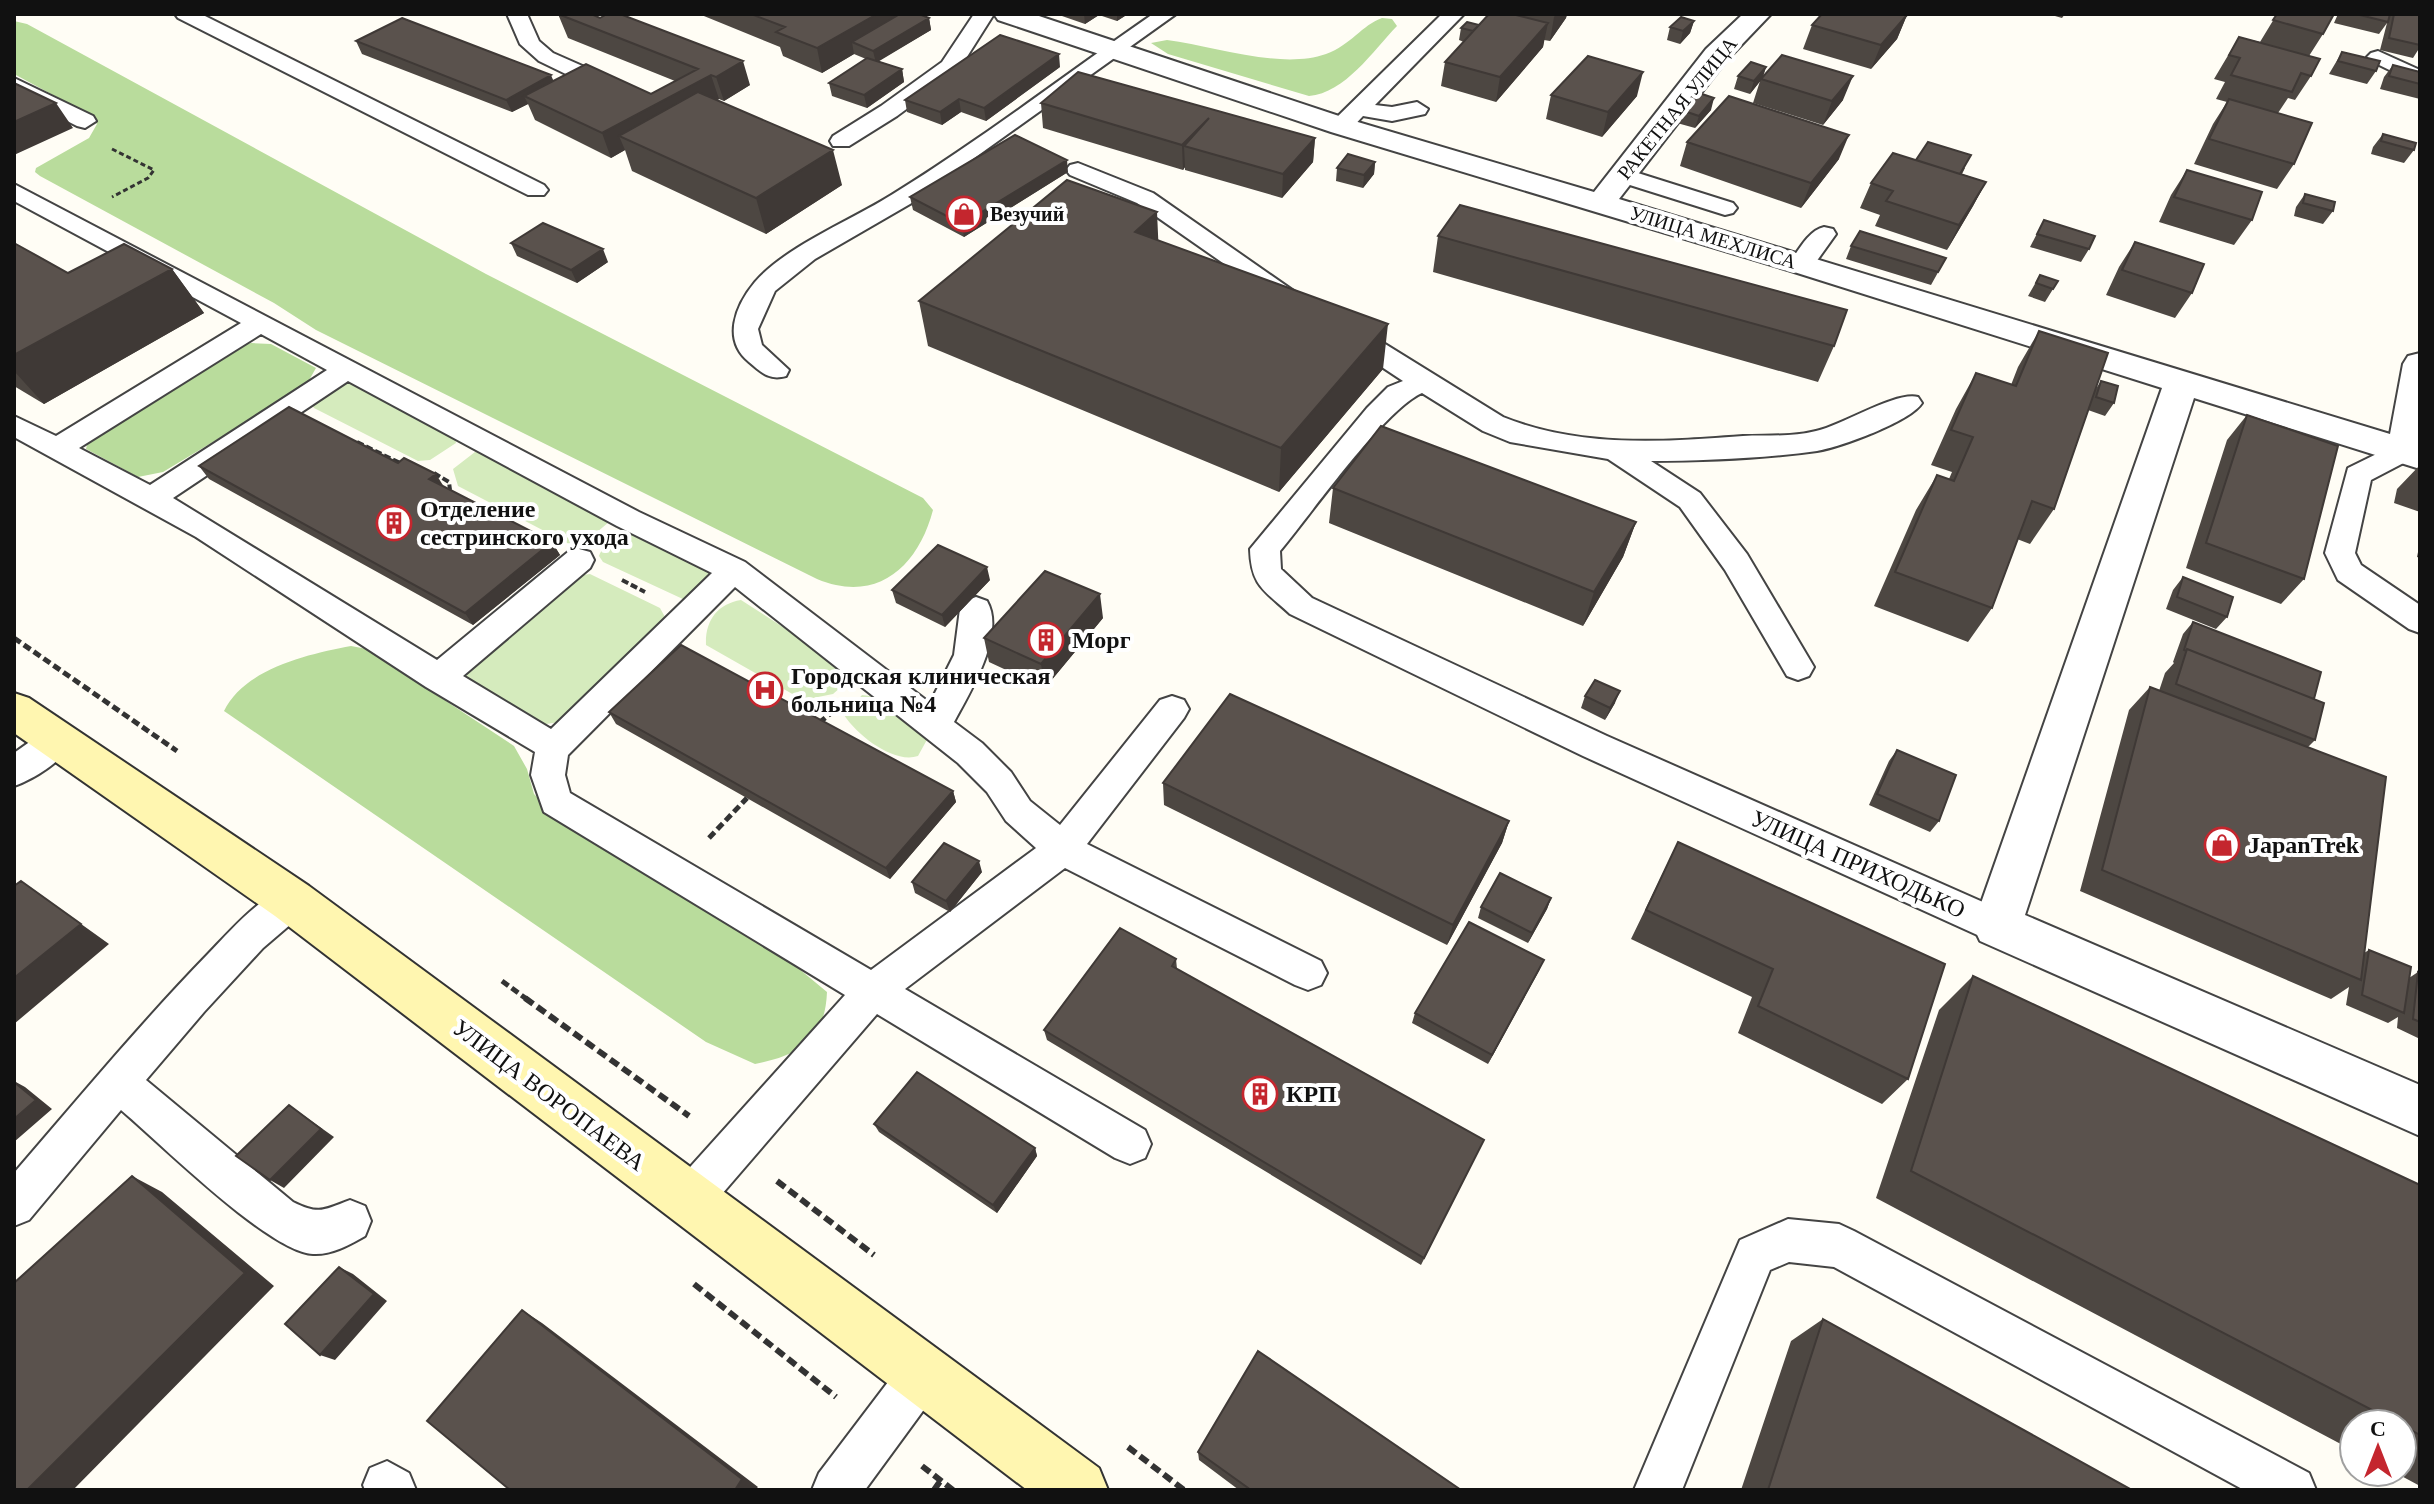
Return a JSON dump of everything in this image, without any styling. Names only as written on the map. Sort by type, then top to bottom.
[{"type":"main road","name":"УЛИЦА ВОРОПАЕВА","points":[[14,710],[292,901],[1077,1490]]},
{"type":"street","name":"УЛИЦА МЕХЛИСА","points":[[1007,14],[1115,51],[1350,117],[1600,204],[2412,453]]},
{"type":"street","name":"РАКЕТНАЯ УЛИЦА","points":[[1600,204],[1716,55],[1758,14]]},
{"type":"street","points":[[2412,453],[2420,364]]},
{"type":"street","points":[[1997,926],[2182,380]]},
{"type":"street","name":"УЛИЦА ПРИХОДЬКО","points":[[1997,926],[2420,1111]]},
{"type":"lane","points":[[185,14],[536,190]]},
{"type":"lane","points":[[517,14],[530,44],[546,57],[586,78],[626,93]]},
{"type":"lane","points":[[841,141],[889,111],[950,66],[984,14]]},
{"type":"lane","points":[[776,370],[749,348],[745,329],[752,308],[765,286],[806,254],[893,205],[1166,14]]},
{"type":"lane","points":[[1350,117],[1454,14]]},
{"type":"lane","points":[[2378,57],[2420,79]]},
{"type":"lane","points":[[14,85],[85,121]]},
{"type":"lane","points":[[1350,117],[1417,109]]},
{"type":"lane","points":[[1078,170],[1145,198],[1274,289],[1493,424],[1520,435],[1616,451],[1670,451],[1818,441],[1871,422],[1908,403]]},
{"type":"lane","points":[[1622,175],[1725,208]]},
{"type":"lane","points":[[14,191],[615,512],[734,570],[970,753],[999,782],[1018,811],[1062,849],[1308,973]]},
{"type":"lane","points":[[1802,264],[1824,234]]},
{"type":"lane","points":[[59,447],[259,324]]},
{"type":"lane","points":[[151,498],[346,370]]},
{"type":"lane","name":"УЛИЦА ПРИХОДЬКО","points":[[1424,382],[1398,393],[1377,414],[1265,549],[1266,573],[1301,606],[1595,746],[1997,926]]},
{"type":"lane","points":[[14,425],[151,498],[261,563],[438,678],[554,747]]},
{"type":"lane","points":[[1616,451],[1690,500],[1736,562],[1798,667]]},
{"type":"lane","points":[[2412,453],[2358,475],[2340,553],[2349,572],[2420,621]]},
{"type":"lane","points":[[438,678],[579,560]]},
{"type":"lane","points":[[734,570],[554,747],[548,760],[547,777],[556,802],[1130,1144]]},
{"type":"lane","points":[[935,724],[967,663],[978,628],[976,609]]},
{"type":"lane","points":[[688,1201],[873,991],[1062,849],[1172,709]]},
{"type":"lane","points":[[14,772],[57,741]]},
{"type":"lane","points":[[14,1205],[190,999],[240,946],[292,901]]},
{"type":"lane","points":[[120,1083],[278,1217],[310,1233],[331,1231],[350,1221]]},
{"type":"lane","points":[[1658,1490],[1755,1255],[1788,1240],[1839,1246],[2292,1490]]},
{"type":"lane","points":[[836,1490],[923,1373]]},
{"type":"path","points":[[105,145],[154,170],[148,178]]},
{"type":"path","points":[[288,408],[410,468]]},
{"type":"path","points":[[423,467],[449,482],[450,490],[463,497]]},
{"type":"path","points":[[579,560],[690,614]]},
{"type":"path","points":[[934,1490],[941,1480]]},
{"type":"green space","points":[[1382,18],[1392,19],[1397,26],[1368,58],[1335,87],[1309,96],[1168,54],[1151,43],[1167,40],[1268,58],[1308,58],[1335,50]]},
{"type":"green space","points":[[14,21],[27,24],[486,274],[923,498],[933,510],[917,548],[892,575],[876,583],[858,587],[839,586],[817,579],[316,330],[274,303],[40,176],[35,172],[36,168],[89,138],[97,124],[90,115],[14,74]]},
{"type":"green space","points":[[271,344],[316,368],[308,382],[296,392],[163,472],[138,477],[86,449],[88,441],[238,346]]},
{"type":"green space","points":[[343,381],[352,382],[454,434],[456,443],[430,460],[418,461],[314,408],[311,403]]},
{"type":"green space","points":[[475,452],[489,453],[608,514],[609,522],[584,543],[573,546],[458,486],[453,469]]},
{"type":"green space","points":[[632,530],[711,566],[714,575],[685,600],[603,562],[599,556],[608,543]]},
{"type":"green space","points":[[590,574],[660,608],[665,617],[663,626],[560,722],[539,725],[465,681],[465,673],[576,576]]},
{"type":"green space","points":[[741,600],[848,669],[849,680],[833,694],[803,700],[706,645],[708,628],[714,615],[725,605]]},
{"type":"green space","points":[[351,646],[367,649],[514,746],[527,769],[534,794],[565,826],[792,963],[827,992],[821,1023],[815,1034],[807,1043],[785,1056],[755,1064],[706,1042],[224,711],[233,696],[262,674],[297,659]]},
{"type":"green space","points":[[862,695],[878,697],[929,736],[918,756],[898,756],[888,752],[867,739],[850,723],[844,715]]},
{"type":"building","points":[[558,14],[591,14],[600,18],[607,14],[620,14],[743,61],[602,133],[524,96],[586,64],[651,94],[698,69]]},
{"type":"building","points":[[751,14],[877,14],[817,48],[776,32],[785,27]]},
{"type":"building","points":[[900,14],[919,14],[929,18],[873,51],[852,42]]},
{"type":"building","points":[[1489,14],[1512,14],[1548,23],[1500,77],[1445,62]]},
{"type":"building","points":[[1822,14],[1907,15],[1881,45],[1812,25]]},
{"type":"building","points":[[2277,14],[2334,14],[2323,34],[2273,20]]},
{"type":"building","points":[[2356,14],[2390,14],[2388,22]]},
{"type":"building","points":[[2394,14],[2420,14],[2420,45],[2389,38]]},
{"type":"building","points":[[1681,17],[1694,21],[1683,31],[1670,27]]},
{"type":"building","points":[[402,18],[551,75],[506,100],[356,41]]},
{"type":"building","points":[[1467,22],[1479,25],[1473,31],[1461,28]]},
{"type":"building","points":[[1000,35],[1059,54],[984,108],[959,99],[940,112],[905,100]]},
{"type":"building","points":[[2239,37],[2320,59],[2311,76],[2301,73],[2292,92],[2231,75],[2240,58],[2229,55]]},
{"type":"building","points":[[2342,52],[2380,61],[2376,71],[2338,61]]},
{"type":"building","points":[[1782,55],[1853,76],[1832,101],[1761,79]]},
{"type":"building","points":[[1588,56],[1643,72],[1608,112],[1551,95]]},
{"type":"building","points":[[867,58],[902,69],[864,95],[829,83]]},
{"type":"building","points":[[1751,62],[1766,67],[1754,81],[1738,76]]},
{"type":"building","points":[[2393,65],[2420,72],[2420,84],[2389,76]]},
{"type":"building","points":[[1078,72],[1315,138],[1283,174],[1184,146],[1209,118],[1182,145],[1041,103]]},
{"type":"building","points":[[14,83],[56,103],[14,122]]},
{"type":"building","points":[[698,92],[833,150],[756,198],[619,136]]},
{"type":"building","points":[[1696,92],[1714,98],[1699,116],[1681,110]]},
{"type":"building","points":[[1729,96],[1849,135],[1811,183],[1687,142]]},
{"type":"building","points":[[2229,99],[2312,123],[2294,164],[2209,139]]},
{"type":"building","points":[[2383,134],[2416,143],[2414,150],[2381,141]]},
{"type":"building","points":[[1015,135],[1067,160],[962,224],[910,197]]},
{"type":"building","points":[[1928,142],[1971,155],[1960,174],[1916,160]]},
{"type":"building","points":[[1893,153],[1986,182],[1959,225],[1886,201],[1893,191],[1871,183]]},
{"type":"building","points":[[1348,154],[1375,162],[1364,175],[1337,168]]},
{"type":"building","points":[[2187,170],[2262,192],[2252,220],[2174,197]]},
{"type":"building","points":[[1067,180],[1157,212],[1135,232],[1388,324],[1281,448],[919,301]]},
{"type":"building","points":[[2305,194],[2335,202],[2333,211],[2303,203]]},
{"type":"building","points":[[1460,205],[1847,310],[1834,346],[1438,236]]},
{"type":"building","points":[[2044,220],[2095,236],[2089,249],[2037,234]]},
{"type":"building","points":[[543,223],[603,249],[571,270],[511,243]]},
{"type":"building","points":[[1860,231],[1946,258],[1938,272],[1851,246]]},
{"type":"building","points":[[2135,242],[2204,264],[2192,293],[2122,270]]},
{"type":"building","points":[[14,243],[68,273],[124,244],[172,269],[14,355]]},
{"type":"building","points":[[2040,275],[2058,281],[2053,289],[2036,283]]},
{"type":"building","points":[[2039,331],[2108,353],[2054,509],[2032,501],[1992,608],[1895,572],[1937,475],[1954,481],[1973,437],[1951,430],[1976,373],[2016,386]]},
{"type":"building","points":[[2101,381],[2118,386],[2114,403],[2096,397]]},
{"type":"building","name":"Отделение сестринского ухода","points":[[289,407],[398,463],[404,458],[436,474],[429,479],[552,542],[465,613],[199,466]]},
{"type":"building","points":[[2247,415],[2338,446],[2304,579],[2206,543]]},
{"type":"building","points":[[1381,426],[1636,522],[1594,592],[1333,488]]},
{"type":"building","points":[[938,545],[987,567],[942,615],[892,590]]},
{"type":"building","points":[[1045,571],[1100,594],[1041,664],[984,638]]},
{"type":"building","points":[[2183,577],[2233,597],[2227,617],[2177,597]]},
{"type":"building","points":[[2193,622],[2321,672],[2314,699],[2184,650]]},
{"type":"building","points":[[681,645],[953,791],[886,868],[609,712]]},
{"type":"building","points":[[2187,649],[2324,703],[2315,740],[2176,684]]},
{"type":"building","points":[[1595,680],[1620,691],[1610,708],[1585,696]]},
{"type":"building","name":"JapanTrek","points":[[2150,687],[2386,777],[2361,980],[2102,870]]},
{"type":"building","points":[[1230,694],[1509,821],[1453,925],[1163,783]]},
{"type":"building","points":[[1897,750],[1956,775],[1939,821],[1877,794]]},
{"type":"building","points":[[1678,842],[1945,964],[1908,1079],[1758,1006],[1773,969],[1646,910]]},
{"type":"building","points":[[944,843],[979,861],[946,901],[912,882]]},
{"type":"building","points":[[1500,873],[1551,898],[1532,933],[1481,907]]},
{"type":"building","points":[[21,881],[81,924],[14,978],[14,886]]},
{"type":"building","points":[[1469,922],[1544,960],[1492,1055],[1415,1013]]},
{"type":"building","name":"КРП","points":[[1120,928],[1176,959],[1172,966],[1484,1140],[1424,1258],[1044,1030]]},
{"type":"building","points":[[2369,950],[2411,967],[2404,1013],[2362,995]]},
{"type":"building","points":[[2420,973],[2420,1022],[2413,1019]]},
{"type":"building","points":[[1973,976],[2420,1185],[2420,1435],[2418,1408],[2368,1408],[1911,1171]]},
{"type":"building","points":[[917,1072],[1035,1148],[993,1205],[874,1124]]},
{"type":"building","points":[[14,1082],[36,1100],[14,1119]]},
{"type":"building","points":[[289,1105],[321,1129],[270,1180],[236,1156]]},
{"type":"building","points":[[132,1176],[245,1273],[27,1490],[14,1490],[14,1283]]},
{"type":"building","points":[[339,1267],[374,1294],[320,1355],[285,1324]]},
{"type":"building","points":[[522,1310],[742,1479],[735,1490],[510,1490],[427,1421]]},
{"type":"building","points":[[1823,1319],[2132,1490],[1768,1490]]},
{"type":"building","points":[[1258,1351],[1461,1490],[1251,1490],[1198,1452]]},
{"type":"place","name":"Везучий","points":[[964,214]]},
{"type":"place","name":"Отделение сестринского ухода","points":[[394,523]]},
{"type":"place","name":"Морг","points":[[1046,640]]},
{"type":"place","name":"Городская клиническая больница №4","points":[[765,690]]},
{"type":"place","name":"JapanTrek","points":[[2222,845]]},
{"type":"place","name":"КРП","points":[[1260,1094]]}]
